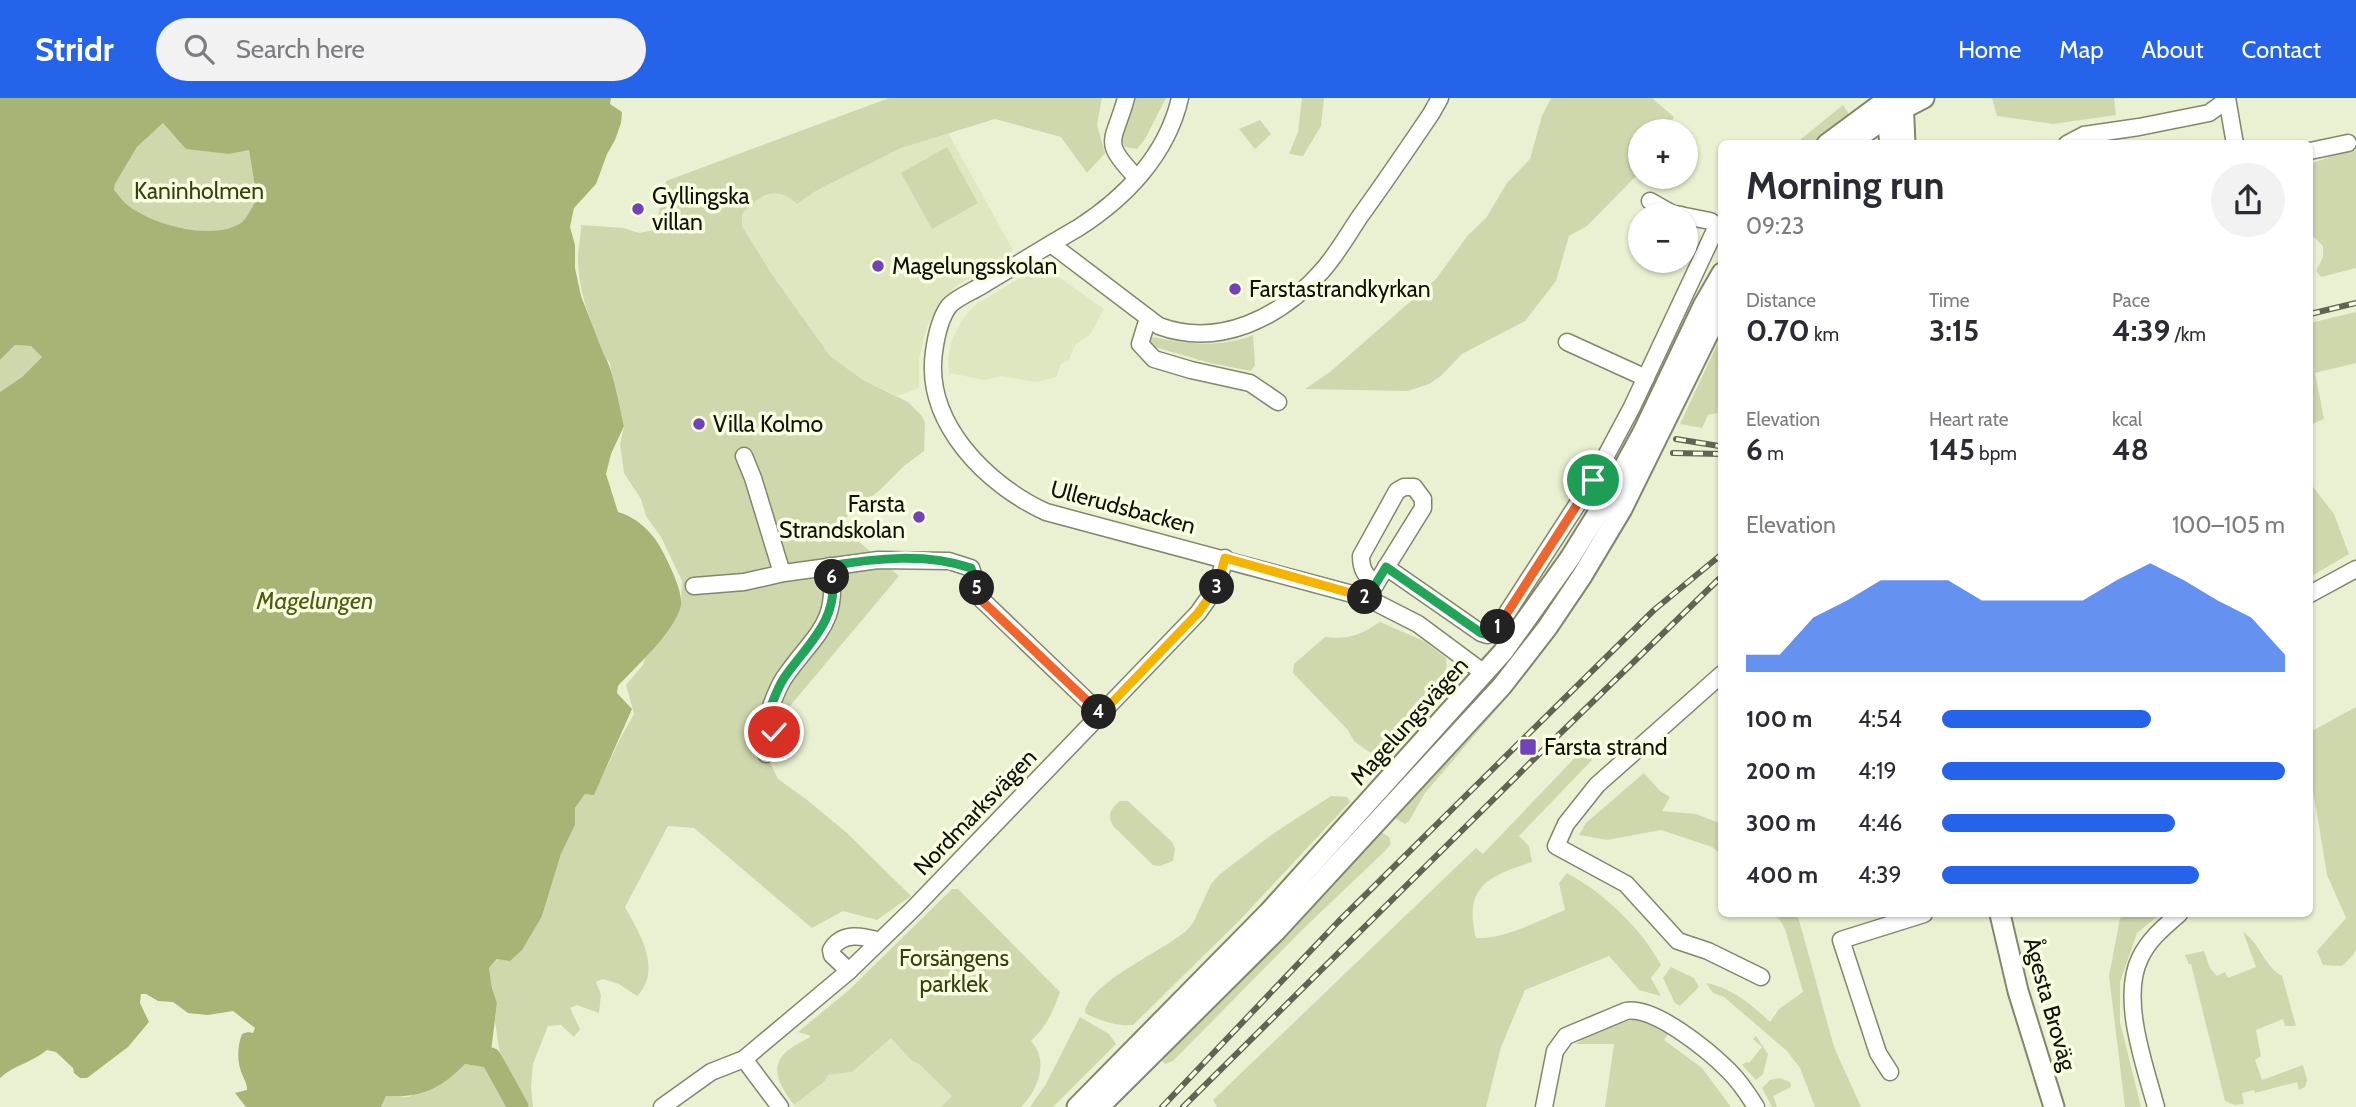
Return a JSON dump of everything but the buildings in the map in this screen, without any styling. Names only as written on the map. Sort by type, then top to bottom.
[{"type":"main road","points":[[1833,140],[1893,103],[1924,98]]},
{"type":"main road","points":[[1853,140],[1893,103]]},
{"type":"main road","points":[[1890,140],[1893,103]]},
{"type":"main road","points":[[1893,103],[1904,140]]},
{"type":"main road","name":"Magelungsvägen","points":[[1077,1107],[1269,912],[1503,652],[1606,500],[1643,432],[1718,280]]},
{"type":"main road","name":"Magelungsvägen","points":[[1099,1107],[1249,959],[1502,686],[1575,587],[1622,509],[1718,314]]},
{"type":"main road","points":[[1484,673],[1502,686]]},
{"type":"main road","name":"Ågesta Broväg","points":[[2001,917],[2018,991],[2054,1107]]},
{"type":"street","points":[[1126,98],[1112,136],[1115,156],[1137,178]]},
{"type":"street","name":"Ullerudsbacken","points":[[1180,98],[1176,115],[1160,149],[1126,192],[1099,215],[950,305],[936,338],[932,363],[937,394],[950,429],[976,464],[1007,491],[1026,503],[1046,512],[1225,558],[1371,591],[1484,673]]},
{"type":"street","points":[[1051,244],[1159,326],[1178,333],[1205,334],[1258,321],[1288,303],[1322,271],[1432,114],[1440,98]]},
{"type":"street","points":[[2075,140],[2084,135],[2209,113],[2227,99],[2234,140]]},
{"type":"street","points":[[2313,150],[2348,143]]},
{"type":"street","points":[[1650,201],[1654,203]]},
{"type":"street","points":[[1698,219],[1710,221],[1718,227]]},
{"type":"street","points":[[1386,567],[1481,633],[1494,633],[1575,510],[1632,407],[1718,232]]},
{"type":"street","points":[[1148,318],[1140,344],[1154,359],[1250,383],[1278,402]]},
{"type":"street","points":[[1567,342],[1646,378]]},
{"type":"street","points":[[744,456],[757,489],[782,573]]},
{"type":"street","points":[[1404,487],[1414,487],[1423,499],[1423,508],[1371,591],[1361,566],[1361,556],[1397,491],[1404,487]]},
{"type":"street","name":"Nordmarksvägen","points":[[662,1107],[711,1072],[744,1059],[849,971],[880,941],[1209,599],[1217,586],[1225,558]]},
{"type":"street","points":[[694,586],[744,582],[782,573],[877,560],[949,561],[971,568],[981,600],[1101,714]]},
{"type":"street","points":[[766,754],[773,742],[774,732],[766,719],[783,681],[823,627],[832,609],[834,590],[830,566]]},
{"type":"street","points":[[2313,592],[2356,569]]},
{"type":"street","points":[[1718,678],[1597,785],[1566,824],[1556,846],[1626,884],[1678,941],[1708,951],[1761,977]]},
{"type":"street","points":[[1890,1072],[1878,1053],[1842,940],[1915,917]]},
{"type":"street","points":[[2156,1107],[2137,1033],[2133,994],[2136,968],[2146,948],[2160,930],[2175,917]]},
{"type":"street","points":[[849,971],[832,955],[831,950],[835,944],[843,938],[858,936],[880,941]]},
{"type":"street","points":[[1544,1107],[1555,1051],[1566,1036],[1636,1009],[1654,1015],[1681,1032],[1728,1070],[1756,1107]]},
{"type":"street","points":[[744,1059],[780,1107]]},
{"type":"shaded area","name":"Magelungsskolan","points":[[948,133],[1013,250],[956,286],[944,300],[930,320],[925,333],[919,359],[919,388],[898,396],[863,380],[830,356],[771,273],[742,226],[742,214],[755,200],[778,192],[787,194],[798,203],[816,191],[901,148]]},
{"type":"shaded area","points":[[1038,267],[1046,268],[1104,309],[1090,335],[1076,344],[1068,361],[1061,364],[1056,377],[1037,382],[1002,376],[984,380],[949,373],[951,342],[964,317],[975,305]]},
{"type":"shaded area","points":[[891,1037],[912,1061],[919,1064],[953,1096],[941,1107],[794,1105],[825,1081],[828,1075],[852,1072]]},
{"type":"green space","points":[[889,98],[1102,98],[1097,125],[1105,153],[1087,173],[1061,137],[995,119],[901,148],[816,191],[797,204],[782,195],[768,195],[742,214],[742,226],[771,273],[830,356],[863,380],[908,402],[925,423],[924,451],[838,524],[899,576],[780,718],[770,762],[778,779],[847,833],[911,896],[877,920],[843,911],[812,928],[694,828],[668,826],[625,907],[646,951],[648,975],[645,986],[637,996],[619,984],[603,979],[596,982],[601,995],[599,1013],[577,1005],[570,1008],[580,1029],[574,1037],[561,1025],[548,1026],[533,1064],[533,1107],[524,1107],[499,1049],[495,1021],[497,1003],[489,968],[542,916],[561,854],[575,825],[575,808],[585,794],[594,794],[634,714],[626,685],[643,665],[649,644],[681,603],[682,581],[661,537],[646,516],[641,499],[624,473],[620,444],[624,426],[610,363],[590,320],[580,284],[578,258],[581,225],[624,228],[639,233],[655,230],[666,181]]},
{"type":"green space","points":[[1133,98],[1166,98],[1137,149],[1125,147],[1121,140]]},
{"type":"green space","points":[[1302,98],[1324,98],[1321,126],[1303,156],[1289,154],[1298,132]]},
{"type":"green space","points":[[1551,98],[1652,98],[1674,117],[1628,119],[1628,184],[1587,226],[1569,236],[1556,281],[1525,321],[1462,354],[1441,376],[1429,384],[1408,391],[1305,389],[1330,372],[1436,279],[1468,235],[1486,218],[1507,183],[1530,159],[1542,116]]},
{"type":"green space","points":[[1992,98],[2114,98],[2116,115],[2053,124],[1997,116]]},
{"type":"green space","points":[[1843,105],[1850,116],[1821,140],[1800,140]]},
{"type":"green space","points":[[1260,120],[1271,134],[1255,149],[1239,129]]},
{"type":"green space","name":"Kaninholmen","points":[[163,123],[229,154],[249,149],[257,199],[242,222],[216,231],[168,225],[140,213],[114,190],[137,147]]},
{"type":"green space","points":[[947,147],[978,203],[932,229],[901,173]]},
{"type":"green space","points":[[2356,150],[2356,268],[2321,277],[2316,271],[2323,257],[2323,246],[2313,237],[2313,163]]},
{"type":"green space","points":[[2356,312],[2356,363],[2315,373],[2324,419],[2313,424],[2313,322]]},
{"type":"green space","points":[[1253,335],[1255,365],[1251,371],[1210,363],[1151,346],[1149,342],[1153,337],[1191,343],[1216,343]]},
{"type":"green space","points":[[1718,343],[1717,413],[1708,415],[1702,428],[1680,424]]},
{"type":"green space","points":[[15,345],[31,346],[42,357],[22,377],[0,392],[0,360]]},
{"type":"green space","points":[[2313,487],[2334,514],[2349,554],[2313,575]]},
{"type":"green space","points":[[1380,622],[1424,641],[1446,658],[1447,666],[1443,680],[1431,697],[1378,754],[1369,752],[1354,741],[1347,729],[1293,673],[1294,664],[1325,637],[1354,636]]},
{"type":"green space","points":[[1498,701],[1504,701],[1425,793],[1409,821],[1405,824],[1395,818]]},
{"type":"green space","points":[[2356,707],[2356,949],[2342,966],[2323,965],[2317,951],[2346,918],[2327,875],[2313,790],[2313,730]]},
{"type":"green space","points":[[1586,746],[1592,760],[1519,836],[1529,846],[1532,862],[1492,878],[1477,895],[1473,906],[1476,938],[1498,936],[1565,910],[1559,883],[1567,873],[1608,901],[1653,951],[1661,965],[1651,978],[1661,996],[1639,990],[1609,956],[1525,990],[1501,1047],[1486,1107],[1217,1107],[1213,1100],[1476,848],[1483,854]]},
{"type":"green space","points":[[1644,773],[1660,791],[1670,797],[1662,811],[1696,814],[1718,822],[1718,852],[1712,847],[1661,830],[1607,840],[1579,835],[1586,823]]},
{"type":"green space","points":[[1331,796],[1347,797],[1350,802],[1239,921],[1133,1025],[1108,1022],[1085,1013],[1089,1002],[1112,979],[1187,930],[1211,884],[1220,874],[1274,833]]},
{"type":"green space","points":[[1120,801],[1128,801],[1172,842],[1175,849],[1173,861],[1160,866],[1153,865],[1113,826],[1111,812]]},
{"type":"green space","points":[[1381,832],[1389,837],[1391,844],[1385,851],[1303,929],[1173,1061],[1165,1064],[1161,1060]]},
{"type":"green space","name":"Forsängens parklek","points":[[952,889],[958,889],[1060,992],[1048,1019],[1031,1041],[1040,1057],[1040,1075],[1033,1092],[1021,1107],[941,1107],[952,1096],[919,1064],[912,1061],[891,1038],[852,1072],[828,1075],[825,1081],[794,1105],[781,1085],[777,1071],[781,1058],[787,1051],[811,1036],[798,1032],[849,990]]},
{"type":"green space","points":[[1778,917],[1797,917],[1834,1047],[1861,1107],[1815,1107],[1800,1068],[1787,1051],[1724,997],[1713,993],[1706,983],[1724,988],[1741,998],[1770,1022],[1779,1009],[1803,992],[1785,929]]},
{"type":"green space","points":[[2156,917],[2137,933],[2120,982],[2120,1022],[2141,1107],[2125,1107],[2109,976],[2120,918]]},
{"type":"green space","points":[[2243,932],[2282,976],[2296,1026],[2285,1026],[2283,1019],[2256,1030],[2261,1056],[2255,1060],[2262,1080],[2303,1065],[2307,1080],[2305,1087],[2299,1090],[2297,1082],[2255,1093],[2254,1090],[2242,1093],[2244,1104],[2235,1105],[2225,1101],[2191,964],[2185,955],[2204,951],[2210,968],[2217,976],[2225,972],[2228,978],[2256,967]]},
{"type":"green space","points":[[1671,967],[1694,978],[1699,987],[1680,1006],[1675,1003],[1663,978]]},
{"type":"green space","points":[[1080,1017],[1109,1034],[1116,1044],[1053,1107],[1030,1107],[1046,1084]]},
{"type":"green space","points":[[1650,1018],[1671,1030],[1664,1040],[1702,1068],[1731,1107],[1605,1107],[1614,1044],[1576,1044],[1611,1025]]},
{"type":"green space","points":[[1756,1036],[1768,1054],[1763,1074],[1756,1080],[1742,1065],[1749,1063],[1762,1047],[1753,1039]]},
{"type":"green space","points":[[465,1064],[489,1068],[507,1107],[381,1107],[386,1096],[409,1097]]},
{"type":"green space","points":[[1779,1078],[1790,1082],[1791,1087],[1773,1096],[1777,1107],[1772,1107],[1762,1088],[1770,1080]]},
{"type":"water","name":"Magelungen","points":[[0,98],[611,98],[610,104],[622,112],[615,140],[596,184],[574,208],[570,227],[575,245],[575,268],[581,296],[610,368],[624,426],[611,454],[606,474],[618,512],[639,523],[660,547],[673,572],[681,605],[663,637],[618,686],[617,693],[632,709],[594,795],[585,794],[575,808],[575,825],[561,854],[542,916],[522,950],[510,961],[497,959],[489,968],[497,1003],[489,1068],[465,1064],[439,1086],[410,1095],[386,1096],[381,1107],[246,1107],[235,1093],[247,1090],[238,1055],[242,1034],[253,1033],[255,1028],[233,1011],[208,1015],[188,1013],[173,1002],[158,1001],[141,994],[140,1003],[149,1022],[128,1047],[87,1078],[80,1078],[56,1052],[47,1050],[0,1078],[0,392],[22,377],[42,357],[31,346],[15,345],[0,360]],"holes":[[[163,123],[186,149],[229,154],[249,150],[257,199],[242,222],[216,231],[184,229],[140,213],[114,190],[137,147]]]},
{"type":"waterway","points":[[491,1058],[518,1107]]},
{"type":"railway","points":[[2313,313],[2356,303]]},
{"type":"railway","points":[[1676,439],[1718,446]]},
{"type":"railway","points":[[1673,453],[1718,454]]},
{"type":"railway","points":[[1162,1107],[1338,922],[1654,610],[1718,557]]},
{"type":"railway","points":[[1183,1107],[1718,580]]},
{"type":"place","name":"Gyllingska villan","points":[[638,209]]},
{"type":"place","name":"Magelungsskolan","points":[[878,266]]},
{"type":"place","name":"Farstastrandkyrkan","points":[[1235,289]]},
{"type":"place","name":"Villa Kolmo","points":[[699,424]]},
{"type":"place","name":"Farsta Strandskolan","points":[[919,517]]},
{"type":"place","name":"Farsta strand","points":[[1528,747]]},
{"type":"route","points":[[774,732],[766,719],[783,681],[823,627],[832,609],[834,590],[830,566],[902,559],[949,561],[971,568],[981,600],[1101,714],[1198,613],[1217,586],[1225,558],[1367,598],[1386,567],[1481,633],[1494,633],[1593,480]]}]
